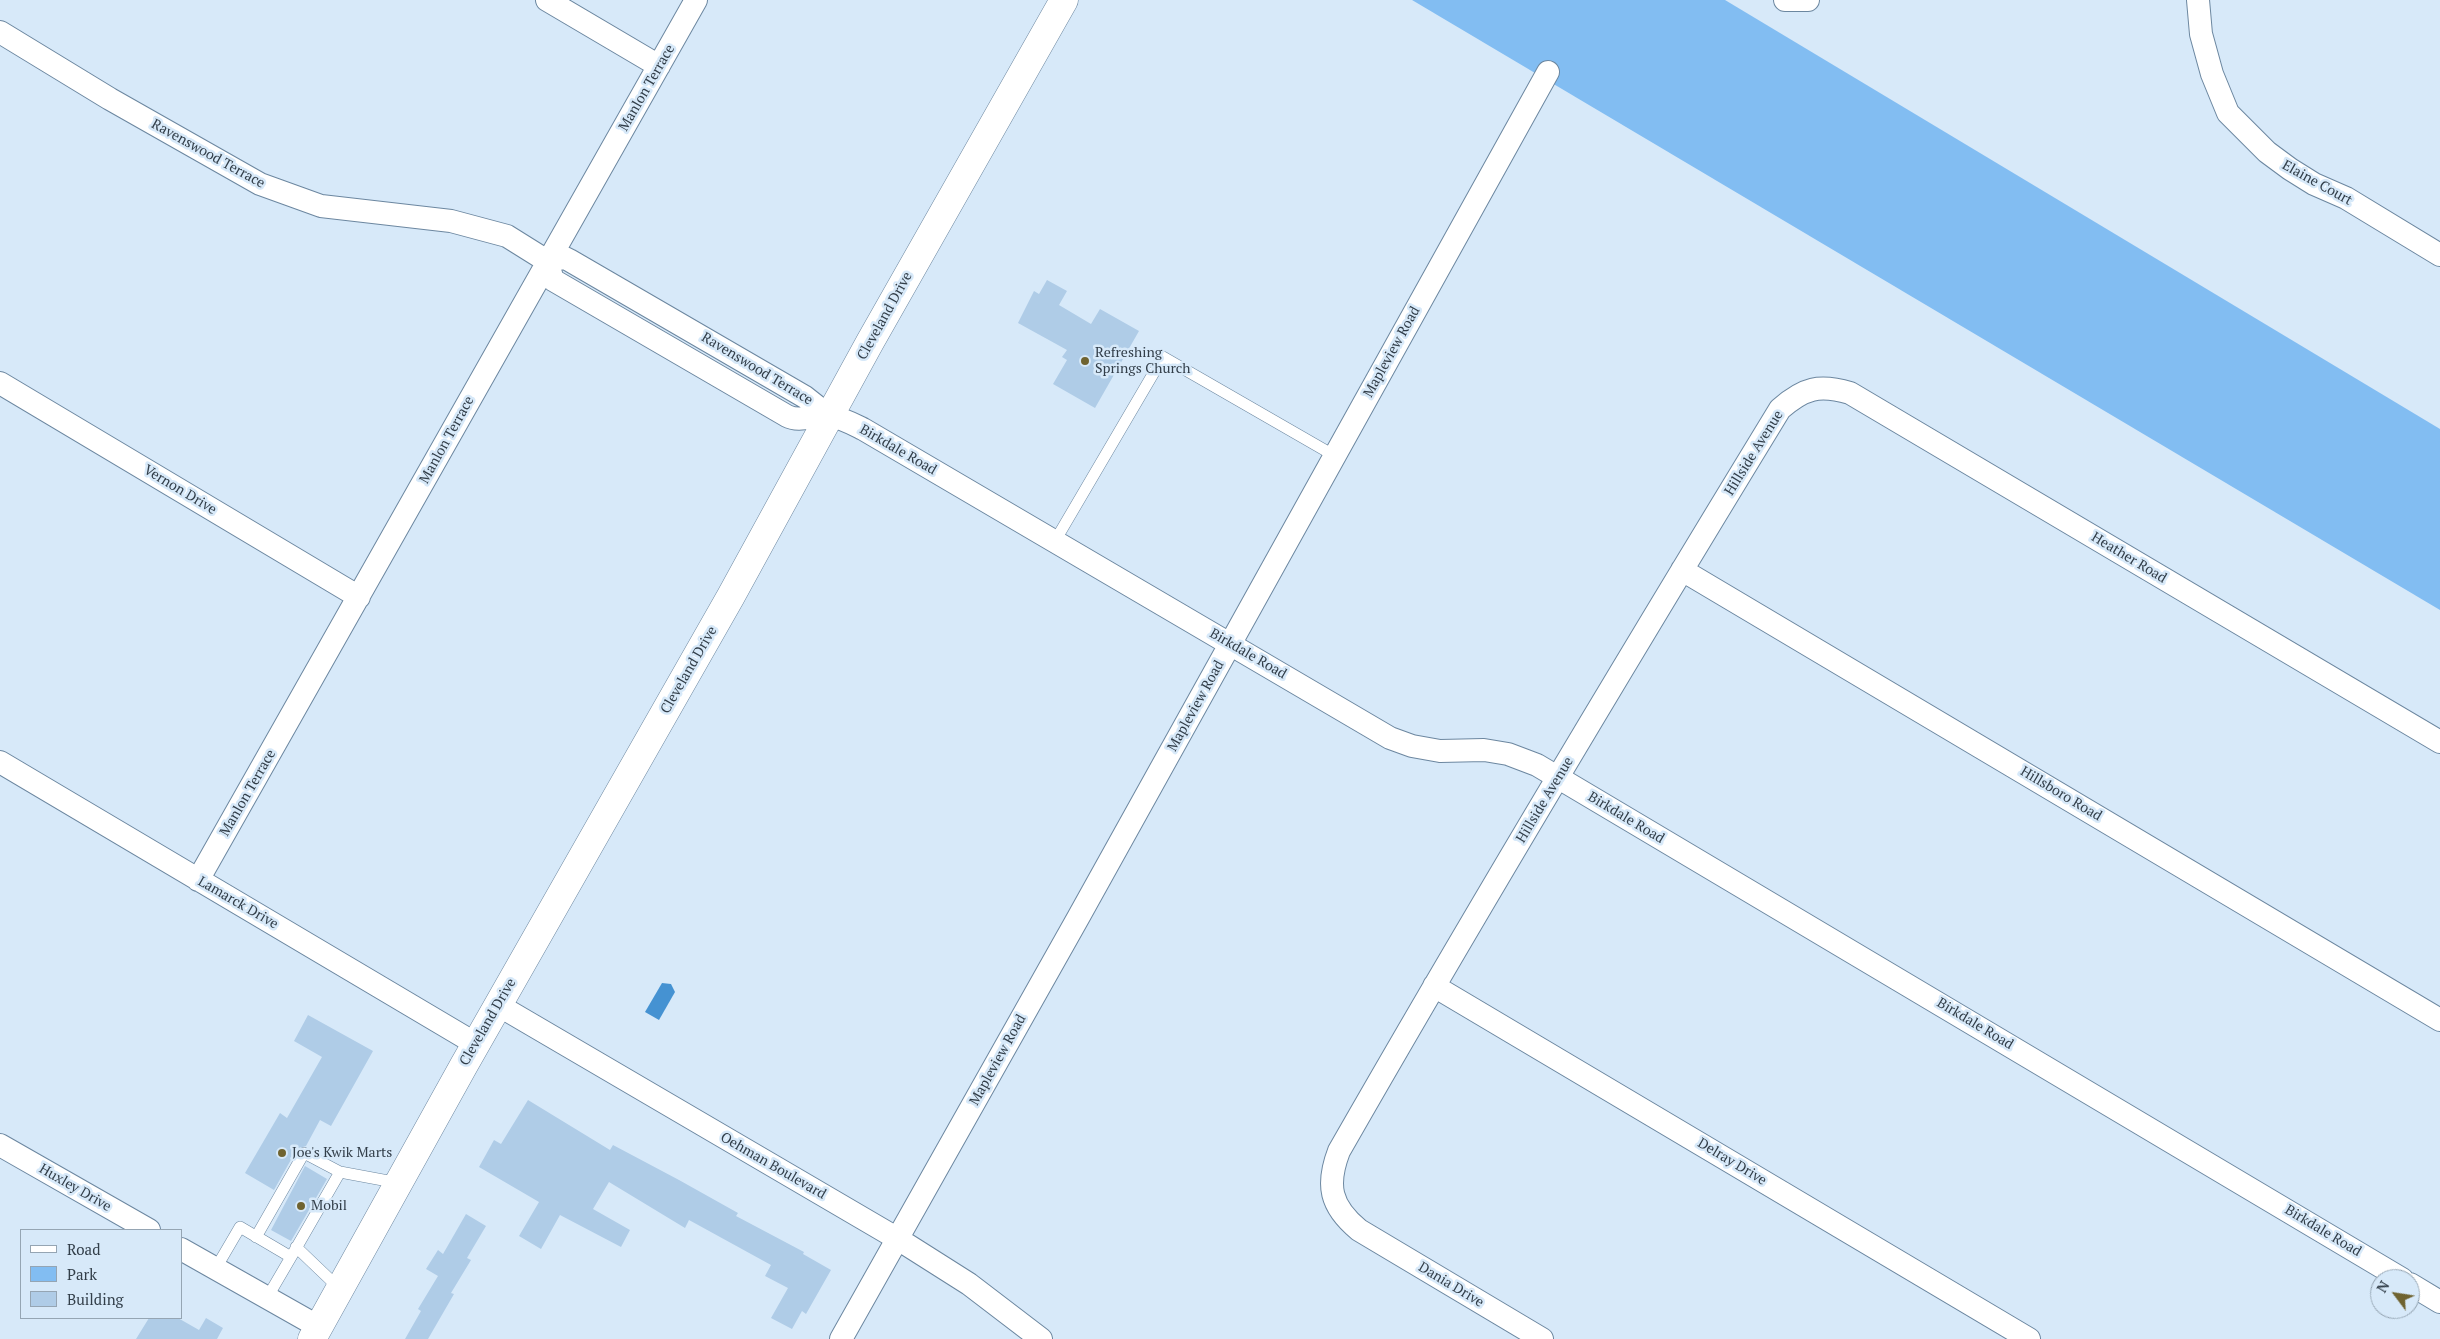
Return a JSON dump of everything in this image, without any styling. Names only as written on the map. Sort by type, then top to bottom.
[{"type":"street","points":[[547,0],[659,66]]},
{"type":"street","name":"Manlon Terrace","points":[[198,880],[696,0]]},
{"type":"street","name":"Cleveland Drive","points":[[316,1333],[476,1044],[726,605],[829,416],[1064,0]]},
{"type":"street","points":[[1785,0],[1808,0]]},
{"type":"street","name":"Elaine Court","points":[[2198,0],[2202,34],[2212,74],[2228,113],[2267,152],[2290,169],[2346,198],[2440,255]]},
{"type":"street","name":"Ravenswood Terrace","points":[[0,32],[260,184],[321,206],[452,222],[507,236],[547,261],[553,280],[793,419],[829,416]]},
{"type":"street","name":"Mapleview Road","points":[[841,1339],[1231,644],[1548,72]]},
{"type":"street","name":"Ravenswood Terrace","points":[[547,261],[565,258],[684,325],[805,397],[829,416]]},
{"type":"street","points":[[671,348],[684,325]]},
{"type":"street","name":"Vernon Drive","points":[[0,384],[359,597]]},
{"type":"street","name":"Hillside Avenue","points":[[1359,1230],[1345,1219],[1336,1203],[1332,1188],[1332,1170],[1339,1151],[1434,986],[1780,409],[1794,397],[1814,388]]},
{"type":"street","name":"Heather Road","points":[[1814,388],[1832,388],[1850,393],[2440,742]]},
{"type":"street","name":"Birkdale Road","points":[[829,416],[850,422],[863,429],[1390,738],[1412,746],[1440,751],[1484,750],[1508,754],[1537,765],[2385,1269]]},
{"type":"street","name":"Hillsboro Road","points":[[1682,570],[2440,1020]]},
{"type":"street","name":"Lamarck Drive","points":[[0,762],[476,1044]]},
{"type":"street","name":"Delray Drive","points":[[1434,986],[2017,1336]]},
{"type":"street","name":"Oehman Boulevard","points":[[498,1005],[898,1239],[969,1284],[1041,1339]]},
{"type":"street","name":"Huxley Drive","points":[[0,1145],[147,1229]]},
{"type":"street","name":"Dania Drive","points":[[1359,1230],[1542,1339]]},
{"type":"street","points":[[182,1250],[267,1298],[316,1333]]},
{"type":"street","points":[[2420,1290],[2440,1302]]},
{"type":"lane","points":[[1055,541],[1163,357],[1335,456]]},
{"type":"lane","points":[[256,1237],[285,1197],[304,1153],[340,1172],[399,1183]]},
{"type":"lane","points":[[267,1298],[294,1252],[313,1212],[340,1172]]},
{"type":"lane","points":[[216,1268],[240,1227],[256,1237],[294,1252],[340,1289]]},
{"type":"green space","points":[[1412,0],[1725,0],[2440,429],[2440,610]]},
{"type":"shaded area","points":[[662,983],[671,984],[675,992],[659,1020],[645,1012]]},
{"type":"building","points":[[1047,280],[1067,291],[1059,305],[1091,324],[1100,309],[1139,331],[1095,408],[1053,384],[1067,360],[1062,357],[1067,350],[1018,323],[1034,291],[1039,294]]},
{"type":"building","points":[[308,1015],[373,1051],[331,1126],[320,1120],[306,1146],[297,1149],[274,1190],[245,1173],[280,1113],[287,1118],[322,1057],[294,1041]]},
{"type":"building","points":[[528,1100],[610,1150],[613,1145],[738,1213],[736,1216],[804,1252],[803,1254],[831,1270],[806,1314],[802,1311],[792,1329],[771,1318],[788,1288],[765,1276],[771,1265],[689,1220],[685,1228],[609,1182],[593,1209],[630,1230],[621,1247],[560,1215],[541,1249],[519,1236],[539,1202],[479,1167],[494,1140],[501,1144]]},
{"type":"building","points":[[305,1166],[327,1179],[291,1241],[271,1230]]},
{"type":"building","points":[[466,1214],[486,1226],[467,1258],[471,1260],[451,1293],[454,1294],[428,1339],[405,1339],[421,1311],[418,1309],[438,1276],[426,1269],[438,1250],[443,1254]]},
{"type":"building","points":[[206,1318],[223,1328],[217,1339],[136,1339],[148,1319],[180,1319],[199,1330]]},
{"type":"place","name":"Refreshing Springs Church","points":[[1085,361]]},
{"type":"place","name":"Joe's Kwik Marts","points":[[282,1153]]},
{"type":"place","name":"Mobil","points":[[301,1206]]}]
